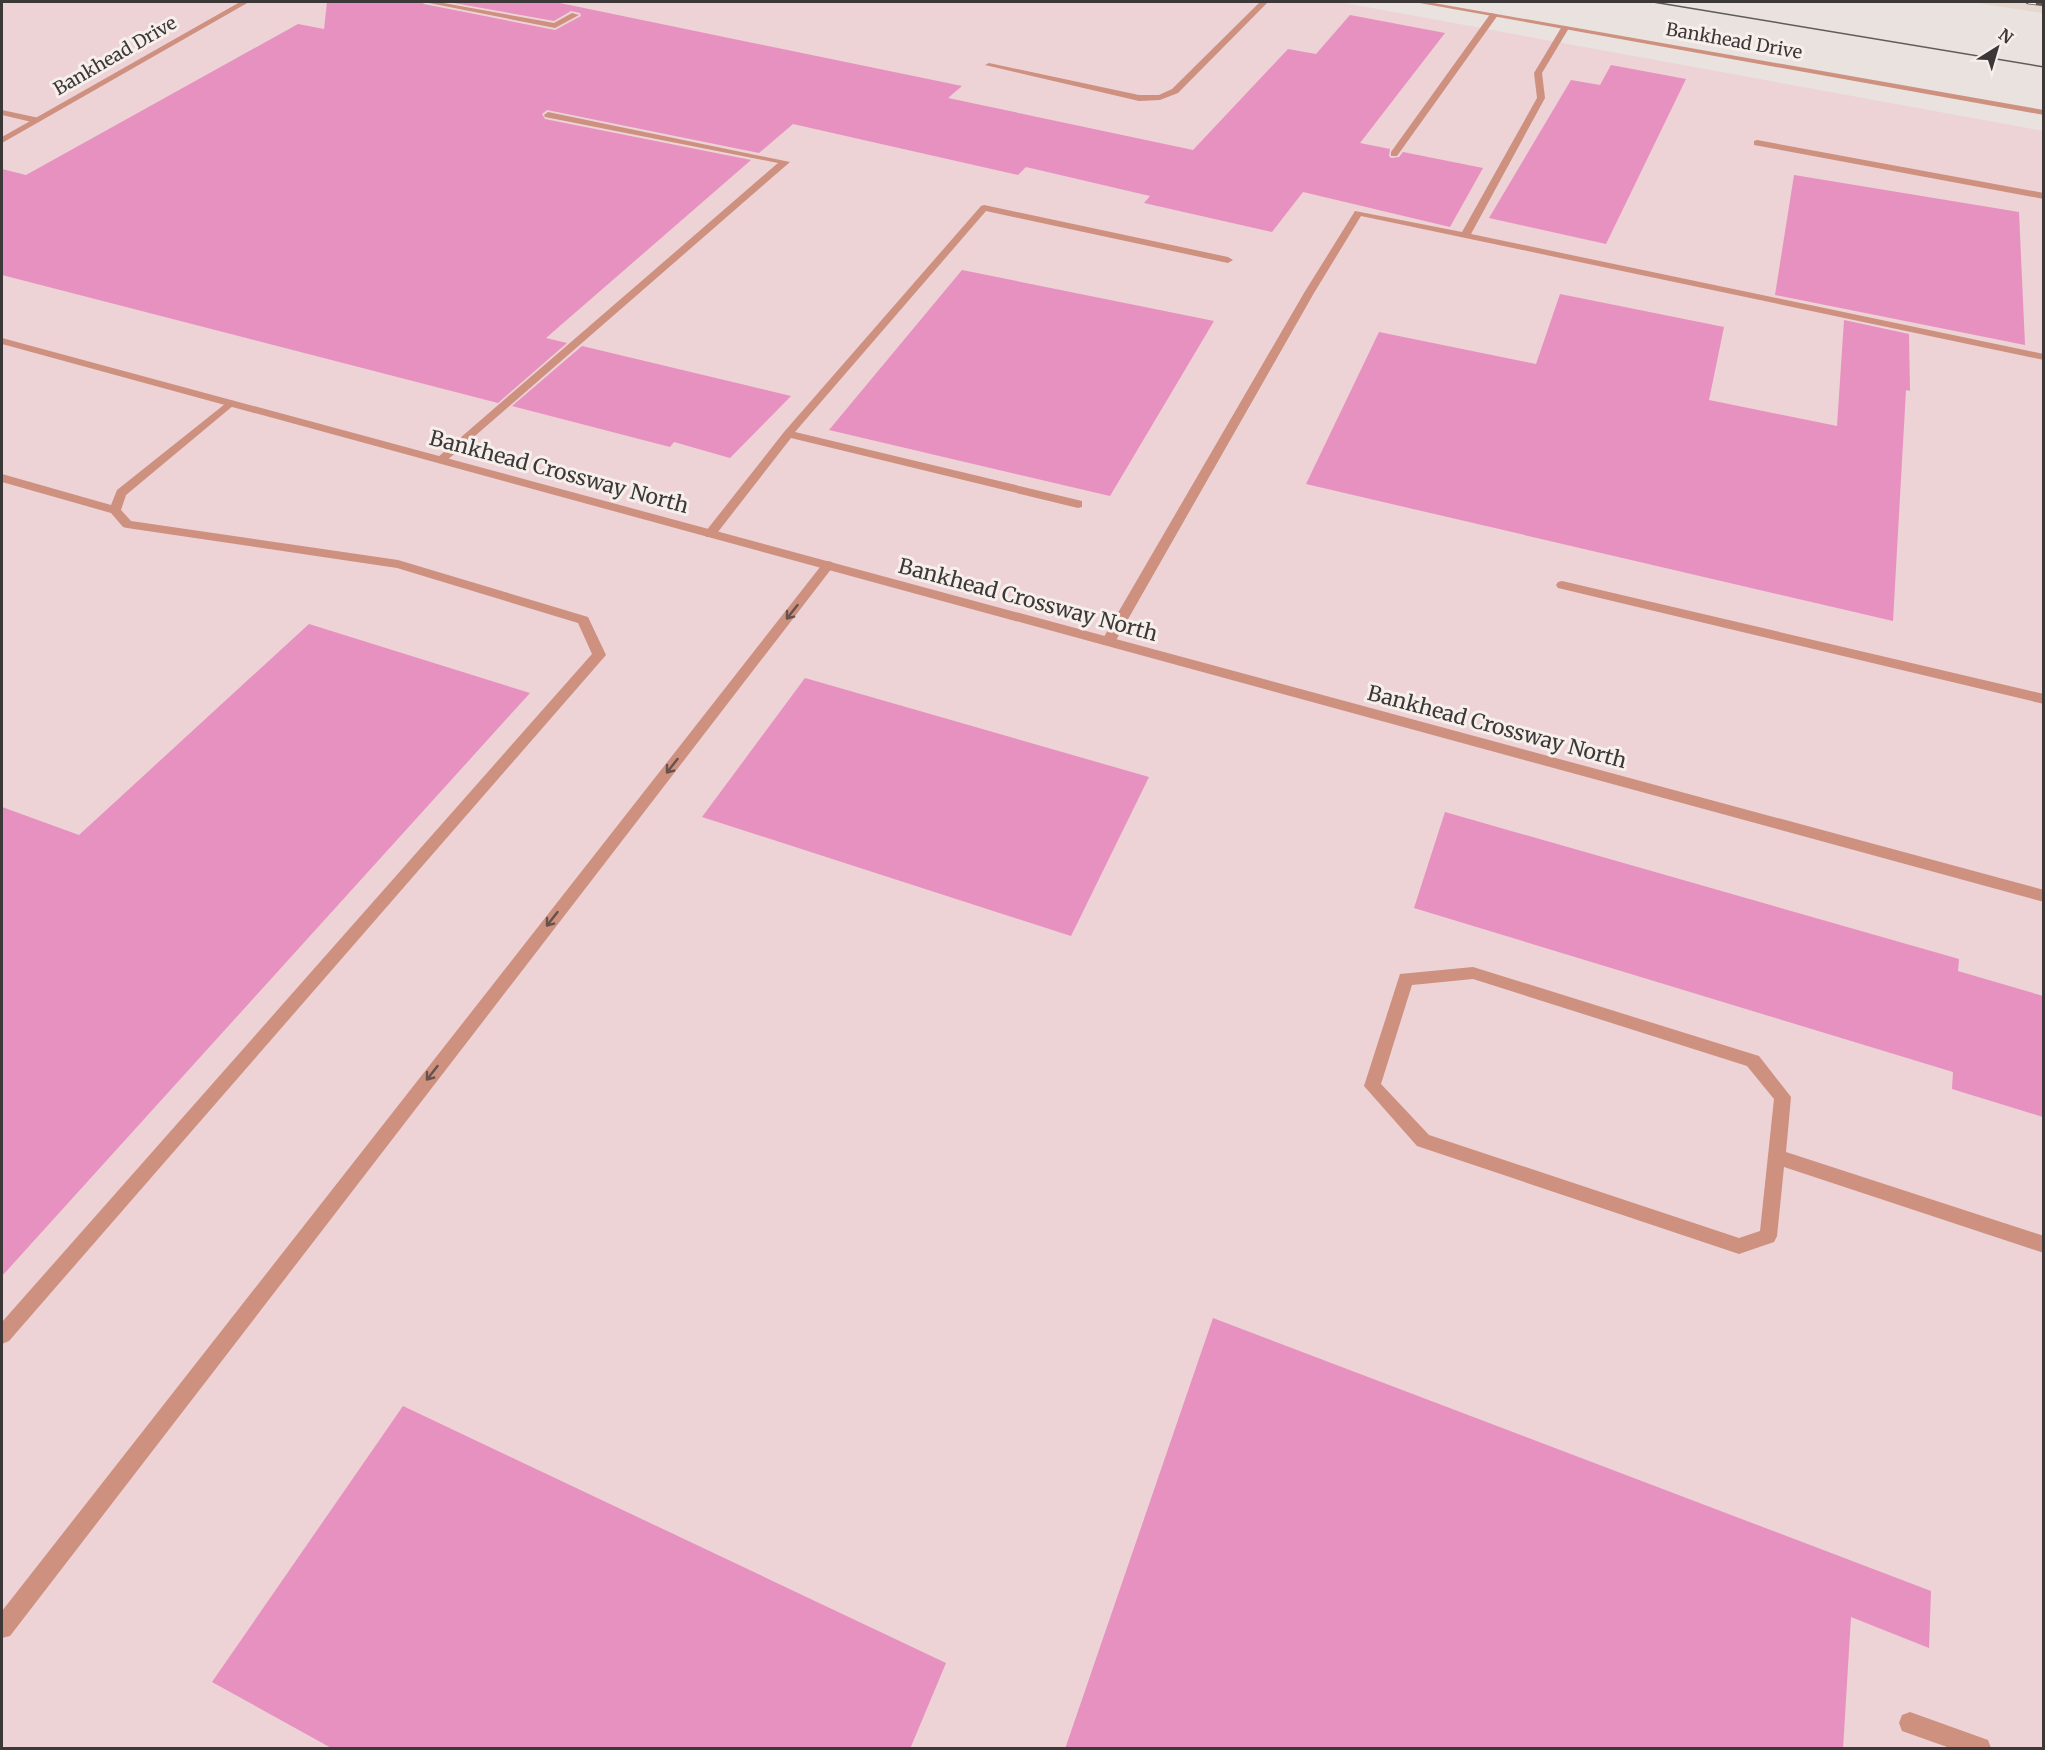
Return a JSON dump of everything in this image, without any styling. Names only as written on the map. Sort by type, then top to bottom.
[{"type":"street","name":"Bankhead Drive","points":[[2,140],[245,2]]},
{"type":"street","points":[[428,2],[555,26],[575,15]]},
{"type":"street","points":[[989,65],[1139,98],[1160,97],[1175,91],[1264,2]]},
{"type":"street","name":"Bankhead Drive","points":[[1418,2],[2043,113]]},
{"type":"street","points":[[1394,154],[1494,15]]},
{"type":"street","points":[[1465,236],[1541,98],[1538,73],[1565,28]]},
{"type":"street","points":[[2,113],[36,120]]},
{"type":"street","points":[[441,460],[785,162],[548,115]]},
{"type":"street","points":[[1757,143],[2043,196]]},
{"type":"street","points":[[710,534],[789,434],[984,208],[1228,260]]},
{"type":"street","points":[[1108,642],[1309,293],[1358,213],[2043,357]]},
{"type":"street","name":"Bankhead Crossway North","points":[[2,341],[2043,896]]},
{"type":"street","points":[[115,510],[121,493],[230,403]]},
{"type":"street","points":[[789,434],[1078,504]]},
{"type":"street","points":[[2,478],[115,510],[127,524],[398,564],[583,620],[599,654],[2,1335]]},
{"type":"street","points":[[2,1628],[828,566]]},
{"type":"street","points":[[1562,585],[2043,699]]},
{"type":"street","points":[[1473,973],[1753,1061],[1783,1097],[1776,1156],[1768,1236],[1739,1246],[1423,1141],[1372,1086],[1406,979],[1473,973]]},
{"type":"street","points":[[1776,1156],[2043,1245]]},
{"type":"street","points":[[1910,1723],[1980,1749]]},
{"type":"shaded area","points":[[2,2],[1339,2],[2043,131],[2043,1748],[2,1748]]},
{"type":"shaded area","points":[[1971,2],[2043,2],[2043,13]]},
{"type":"building","points":[[327,2],[422,2],[555,30],[581,16],[580,13],[571,11],[554,21],[448,2],[555,2],[962,86],[948,98],[1193,150],[1288,49],[1316,54],[1350,15],[1445,33],[1360,143],[1390,149],[1391,158],[1399,157],[1403,152],[1483,168],[1450,227],[1303,192],[1272,232],[1144,203],[1150,196],[1026,167],[1018,175],[793,124],[759,153],[547,110],[542,114],[545,119],[751,160],[546,338],[567,343],[498,403],[2,275],[2,169],[26,175],[298,24],[324,29]]},
{"type":"building","points":[[1611,65],[1686,79],[1606,244],[1489,218],[1571,80],[1600,85]]},
{"type":"building","points":[[1794,175],[2019,212],[2025,345],[1775,295]]},
{"type":"building","points":[[962,270],[1214,321],[1110,496],[829,430]]},
{"type":"building","points":[[1560,294],[1724,327],[1709,400],[1837,426],[1844,320],[1909,334],[1910,391],[1906,390],[1893,621],[1306,484],[1379,332],[1536,364]]},
{"type":"building","points":[[582,346],[791,396],[730,458],[674,442],[670,447],[512,406]]},
{"type":"building","points":[[309,624],[530,693],[2,1276],[2,807],[79,835]]},
{"type":"building","points":[[805,678],[1149,777],[1071,936],[702,817]]},
{"type":"building","points":[[1445,812],[1959,959],[1958,971],[2043,996],[2043,1117],[1952,1089],[1953,1072],[1414,908]]},
{"type":"building","points":[[1213,1318],[1931,1591],[1929,1648],[1851,1617],[1843,1749],[1065,1749]]},
{"type":"building","points":[[403,1406],[946,1663],[910,1749],[333,1749],[212,1682]]},
{"type":"tram line","points":[[1653,2],[2044,67]]},
{"type":"railway","points":[[2028,2],[2044,4]]}]
